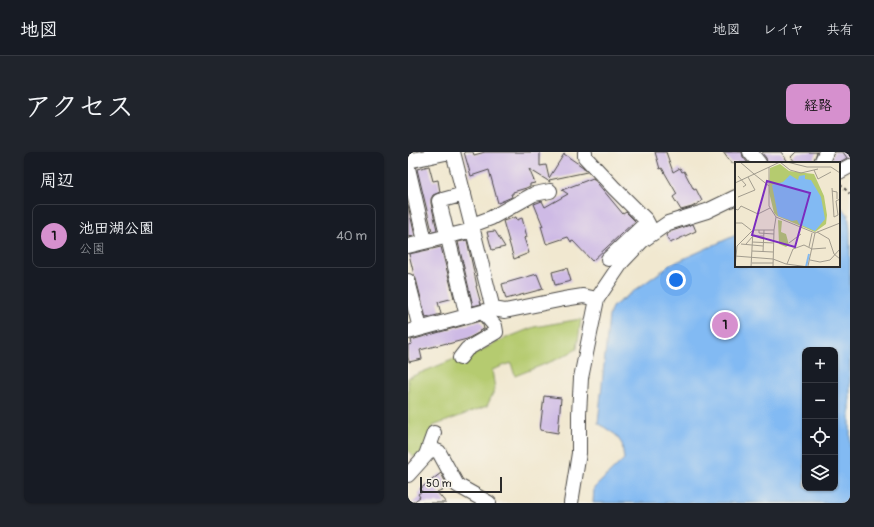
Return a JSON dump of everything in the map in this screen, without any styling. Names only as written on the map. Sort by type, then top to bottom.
[{"type":"street","points":[[408,161],[452,152],[464,194],[488,310],[496,332],[467,349],[460,358]]},
{"type":"street","points":[[585,152],[585,157],[646,220],[650,228]]},
{"type":"street","points":[[750,152],[758,162]]},
{"type":"street","points":[[821,162],[826,152]]},
{"type":"street","points":[[840,171],[850,166]]},
{"type":"street","points":[[408,168],[425,241]]},
{"type":"street","points":[[408,246],[472,228],[534,194],[550,190]]},
{"type":"street","points":[[464,194],[438,201],[467,316]]},
{"type":"street","points":[[608,259],[650,228],[707,211],[735,197]]},
{"type":"street","points":[[571,503],[579,453],[581,378],[597,299],[622,262],[642,241],[650,228]]},
{"type":"street","points":[[408,281],[414,330],[488,310],[505,312],[583,296],[597,299]]},
{"type":"street","points":[[408,475],[426,455],[434,433]]},
{"type":"street","points":[[429,448],[439,452],[457,485],[489,503]]},
{"type":"path","points":[[840,184],[850,194]]},
{"type":"green space","points":[[581,319],[577,349],[560,358],[515,376],[511,363],[492,370],[495,389],[487,406],[433,426],[422,456],[414,457],[408,450],[408,378],[457,358],[462,361],[499,341],[534,327]]},
{"type":"water","points":[[840,206],[848,214],[850,231],[850,503],[593,503],[594,488],[624,459],[622,444],[616,435],[598,423],[609,316],[612,307],[670,265],[735,235],[735,267],[840,267]]},
{"type":"building","points":[[464,152],[473,152],[474,155],[485,152],[540,152],[540,166],[546,165],[549,178],[564,154],[583,167],[587,172],[549,180],[550,182],[529,169],[535,183],[530,184],[530,186],[526,188],[513,192],[513,194],[511,194],[512,197],[498,203],[489,170],[471,176]]},
{"type":"building","points":[[655,152],[666,152],[673,172],[680,168],[682,172],[684,171],[694,190],[696,189],[702,201],[692,207],[681,210],[673,197],[677,194],[662,168],[660,169]]},
{"type":"building","points":[[723,152],[742,152],[743,157],[747,162],[735,162],[731,163]]},
{"type":"building","points":[[781,152],[788,162],[767,162],[762,153]]},
{"type":"building","points":[[797,152],[817,152],[813,162],[796,162],[792,157]]},
{"type":"building","points":[[834,152],[843,152],[847,158],[840,162],[831,161]]},
{"type":"building","points":[[429,166],[433,181],[438,180],[440,192],[433,195],[431,199],[437,230],[432,231],[417,169]]},
{"type":"building","points":[[593,178],[623,214],[626,212],[635,221],[592,261],[573,241],[571,242],[568,237],[547,244],[541,226],[543,226],[534,204],[542,201],[545,207],[568,194],[562,190]]},
{"type":"building","points":[[408,205],[415,236],[408,237]]},
{"type":"building","points":[[516,217],[517,220],[522,218],[527,237],[524,238],[529,253],[514,259],[503,221]]},
{"type":"building","points":[[693,224],[696,231],[670,243],[666,235],[672,231]]},
{"type":"building","points":[[495,231],[505,247],[492,250],[487,232]]},
{"type":"building","points":[[467,240],[481,304],[473,306],[458,242]]},
{"type":"building","points":[[441,247],[454,298],[438,302],[441,314],[426,318],[409,254]]},
{"type":"building","points":[[567,268],[571,281],[555,285],[552,272]]},
{"type":"building","points":[[537,274],[543,289],[506,299],[502,284]]},
{"type":"building","points":[[480,321],[484,329],[479,331],[480,332],[467,339],[420,350],[422,359],[409,362],[408,345],[412,344],[411,340]]},
{"type":"building","points":[[544,396],[561,398],[558,433],[540,430]]},
{"type":"building","points":[[441,473],[448,487],[437,492],[446,503],[412,503],[420,497],[418,494],[422,491],[420,489]]},
{"type":"place","name":"池田湖公園","points":[[725,325]]}]
